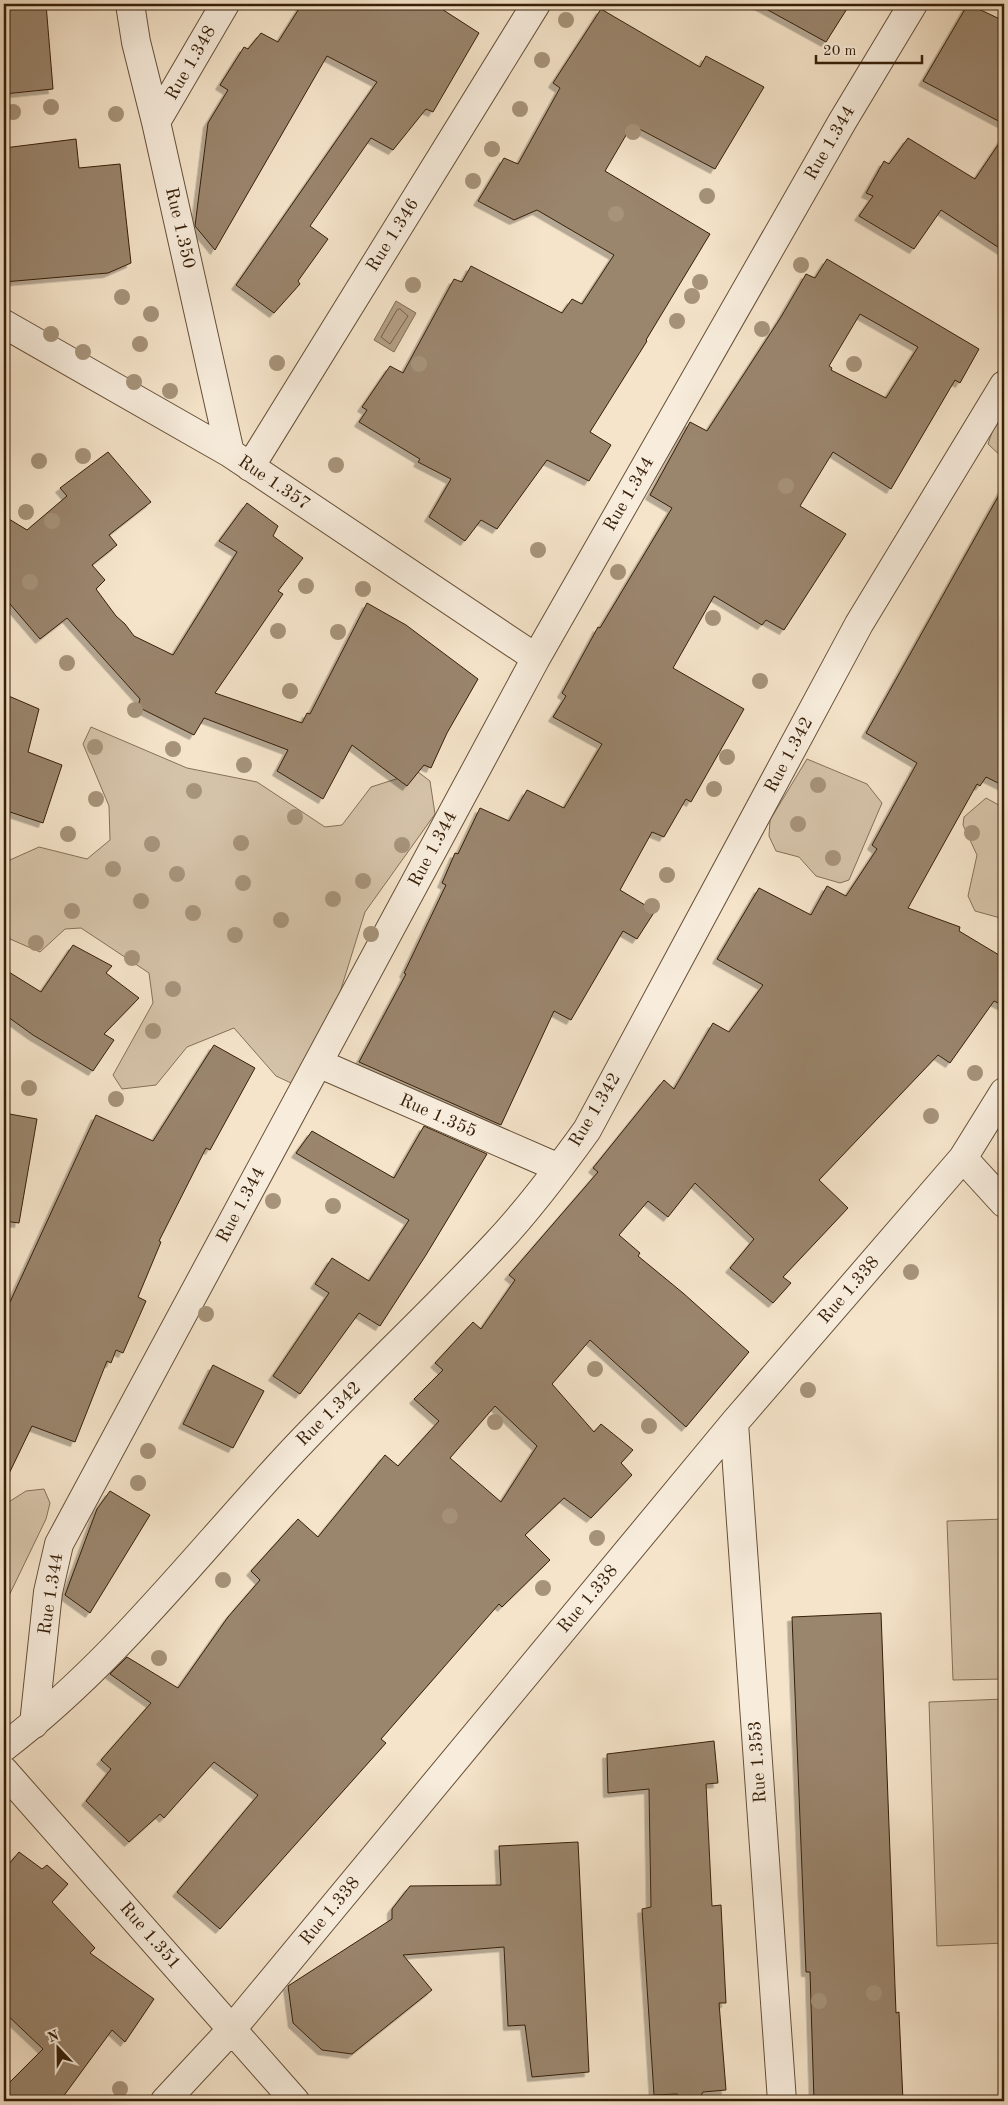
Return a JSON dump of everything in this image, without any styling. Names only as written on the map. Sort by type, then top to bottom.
[{"type":"street","name":"Rue 1.350","points":[[130,4],[136,42],[240,460]]},
{"type":"street","name":"Rue 1.348","points":[[156,122],[225,4]]},
{"type":"street","name":"Rue 1.346","points":[[240,460],[536,4]]},
{"type":"street","name":"Rue 1.344","points":[[34,1724],[48,1592],[59,1544],[536,658],[842,122],[913,4]]},
{"type":"street","name":"Rue 1.357","points":[[4,324],[240,460],[536,658]]},
{"type":"street","name":"Rue 1.342","points":[[4,1747],[34,1724],[132,1631],[288,1456],[498,1242],[559,1168],[587,1130],[859,624],[1004,385]]},
{"type":"street","name":"Rue 1.355","points":[[318,1063],[559,1168]]},
{"type":"street","name":"Rue 1.338","points":[[165,2101],[232,2029],[734,1422],[963,1158],[1004,1092]]},
{"type":"street","points":[[963,1158],[1004,1203]]},
{"type":"street","name":"Rue 1.353","points":[[734,1422],[782,2101]]},
{"type":"street","name":"Rue 1.351","points":[[4,1771],[295,2101]]},
{"type":"shaded area","points":[[1004,397],[1004,459],[988,444]]},
{"type":"shaded area","points":[[91,727],[187,768],[257,782],[325,827],[342,825],[371,787],[418,772],[430,781],[435,814],[365,912],[318,1063],[307,1075],[291,1083],[276,1076],[234,1028],[187,1047],[156,1085],[122,1089],[113,1075],[153,1003],[149,973],[81,928],[65,929],[40,952],[10,939],[5,919],[4,899],[10,860],[39,847],[87,859],[110,840],[109,806],[83,744]]},
{"type":"shaded area","points":[[807,759],[867,784],[882,803],[849,880],[840,883],[816,876],[799,857],[776,851],[769,836],[770,820]]},
{"type":"shaded area","points":[[986,798],[1004,808],[1004,919],[975,911],[968,896],[977,855],[963,825],[964,817]]},
{"type":"shaded area","points":[[44,1489],[50,1503],[46,1519],[4,1606],[4,1505],[26,1491]]},
{"type":"shaded area","points":[[1004,1519],[1004,1679],[953,1680],[947,1521]]},
{"type":"shaded area","points":[[1004,1699],[1004,1943],[937,1946],[929,1702]]},
{"type":"water","points":[[396,301],[416,313],[394,352],[374,340]]},
{"type":"building","points":[[4,4],[46,4],[53,89],[4,94]]},
{"type":"building","points":[[302,4],[434,4],[479,33],[433,112],[426,109],[393,150],[371,138],[310,226],[328,239],[298,281],[300,284],[274,313],[236,285],[377,82],[327,56],[215,250],[195,226],[208,123],[228,90],[220,85],[244,47],[248,49],[261,33],[278,42]]},
{"type":"building","points":[[757,4],[850,4],[826,42]]},
{"type":"building","points":[[968,4],[1004,21],[1004,124],[923,81]]},
{"type":"building","points":[[601,9],[700,67],[706,56],[764,87],[715,169],[632,125],[605,171],[710,234],[647,341],[590,432],[611,445],[589,481],[547,460],[497,529],[481,520],[465,541],[429,517],[451,479],[418,462],[420,459],[359,422],[367,410],[362,407],[390,366],[403,373],[454,279],[462,282],[471,266],[562,313],[572,299],[582,304],[614,255],[537,210],[514,220],[478,201],[504,158],[518,164],[560,88],[553,83]]},
{"type":"building","points":[[1004,136],[1004,251],[941,210],[914,249],[859,216],[873,196],[866,193],[884,161],[889,164],[908,138],[975,179]]},
{"type":"building","points":[[76,139],[79,168],[120,164],[131,263],[108,273],[4,282],[4,148]]},
{"type":"building","points":[[827,259],[979,349],[960,383],[955,380],[891,489],[833,452],[800,506],[846,534],[784,630],[766,620],[762,625],[714,596],[673,668],[744,709],[691,802],[686,799],[664,837],[652,832],[620,890],[655,911],[637,939],[623,931],[571,1020],[554,1011],[501,1125],[359,1062],[406,974],[404,973],[446,885],[442,883],[455,853],[458,854],[480,808],[509,821],[527,790],[564,808],[602,744],[553,717],[566,696],[562,693],[598,627],[600,628],[672,508],[650,495],[690,422],[707,431],[781,317],[806,274],[815,278]],"holes":[[[860,314],[918,347],[886,398],[831,370],[832,368],[829,366]]]},
{"type":"building","points":[[108,452],[151,502],[109,535],[117,545],[92,565],[105,580],[96,589],[134,636],[173,655],[237,552],[219,541],[247,503],[278,526],[273,536],[303,558],[278,591],[283,594],[215,693],[302,723],[307,713],[310,714],[367,603],[406,625],[478,679],[447,733],[431,768],[424,765],[407,786],[352,745],[323,799],[277,771],[288,750],[204,718],[194,735],[138,707],[140,699],[67,618],[40,639],[4,597],[4,516],[27,530],[67,496],[60,488]]},
{"type":"building","points":[[1004,486],[1004,786],[986,777],[980,786],[977,784],[908,908],[960,927],[959,931],[1004,958],[1004,1006],[994,1001],[950,1063],[938,1055],[819,1180],[848,1208],[783,1277],[791,1283],[773,1303],[730,1268],[754,1239],[695,1183],[668,1217],[648,1201],[619,1235],[640,1253],[638,1256],[749,1352],[686,1427],[590,1340],[552,1384],[594,1432],[601,1424],[633,1450],[621,1463],[632,1475],[591,1518],[564,1498],[525,1535],[550,1560],[502,1607],[499,1604],[381,1739],[386,1743],[220,1929],[177,1892],[258,1795],[214,1762],[164,1818],[160,1814],[129,1842],[86,1801],[111,1769],[101,1760],[151,1703],[110,1674],[127,1657],[178,1688],[228,1617],[260,1580],[251,1571],[298,1519],[318,1537],[385,1455],[398,1466],[439,1421],[414,1399],[443,1370],[435,1363],[473,1322],[481,1329],[515,1280],[509,1275],[598,1172],[593,1168],[664,1080],[674,1089],[713,1023],[729,1032],[763,985],[717,959],[759,888],[811,915],[827,886],[846,896],[877,849],[872,845],[917,763],[866,733]],"holes":[[[495,1406],[537,1446],[501,1502],[450,1458]]]},
{"type":"building","points":[[4,694],[39,709],[28,752],[62,765],[43,823],[4,810]]},
{"type":"building","points":[[73,945],[112,966],[106,973],[139,998],[104,1034],[114,1040],[93,1071],[33,1035],[4,1014],[4,969],[41,992]]},
{"type":"building","points":[[214,1045],[255,1068],[210,1150],[206,1148],[159,1241],[161,1242],[138,1297],[146,1301],[123,1353],[116,1350],[111,1363],[107,1361],[75,1442],[32,1426],[4,1484],[4,1300],[10,1302],[96,1115],[153,1141]]},
{"type":"building","points":[[4,1113],[37,1119],[19,1223],[4,1221]]},
{"type":"building","points":[[424,1126],[487,1154],[426,1255],[380,1326],[359,1313],[300,1394],[273,1376],[329,1293],[315,1284],[332,1258],[369,1281],[409,1220],[296,1153],[312,1131],[394,1178]]},
{"type":"building","points":[[213,1365],[264,1391],[233,1448],[183,1424]]},
{"type":"building","points":[[110,1491],[150,1515],[90,1613],[65,1595],[97,1509]]},
{"type":"building","points":[[881,1613],[896,2013],[899,2012],[903,2101],[814,2101],[810,1972],[806,1972],[792,1617]]},
{"type":"building","points":[[714,1741],[718,1783],[706,1784],[712,1906],[721,1905],[726,2003],[719,2003],[726,2090],[703,2092],[698,2101],[682,2101],[677,2094],[654,2095],[642,1909],[651,1907],[649,1789],[608,1793],[607,1754]]},
{"type":"building","points":[[578,1842],[589,2072],[532,2077],[525,2025],[508,2026],[504,1947],[403,1955],[432,1990],[352,2054],[322,2050],[293,2023],[288,1986],[392,1919],[392,1909],[410,1886],[501,1885],[499,1846]]},
{"type":"building","points":[[19,1852],[42,1869],[47,1865],[68,1884],[52,1902],[95,1948],[90,1953],[154,1999],[125,2042],[112,2030],[60,2101],[4,2101],[4,2088],[43,2049],[4,2012],[4,1870]]}]
